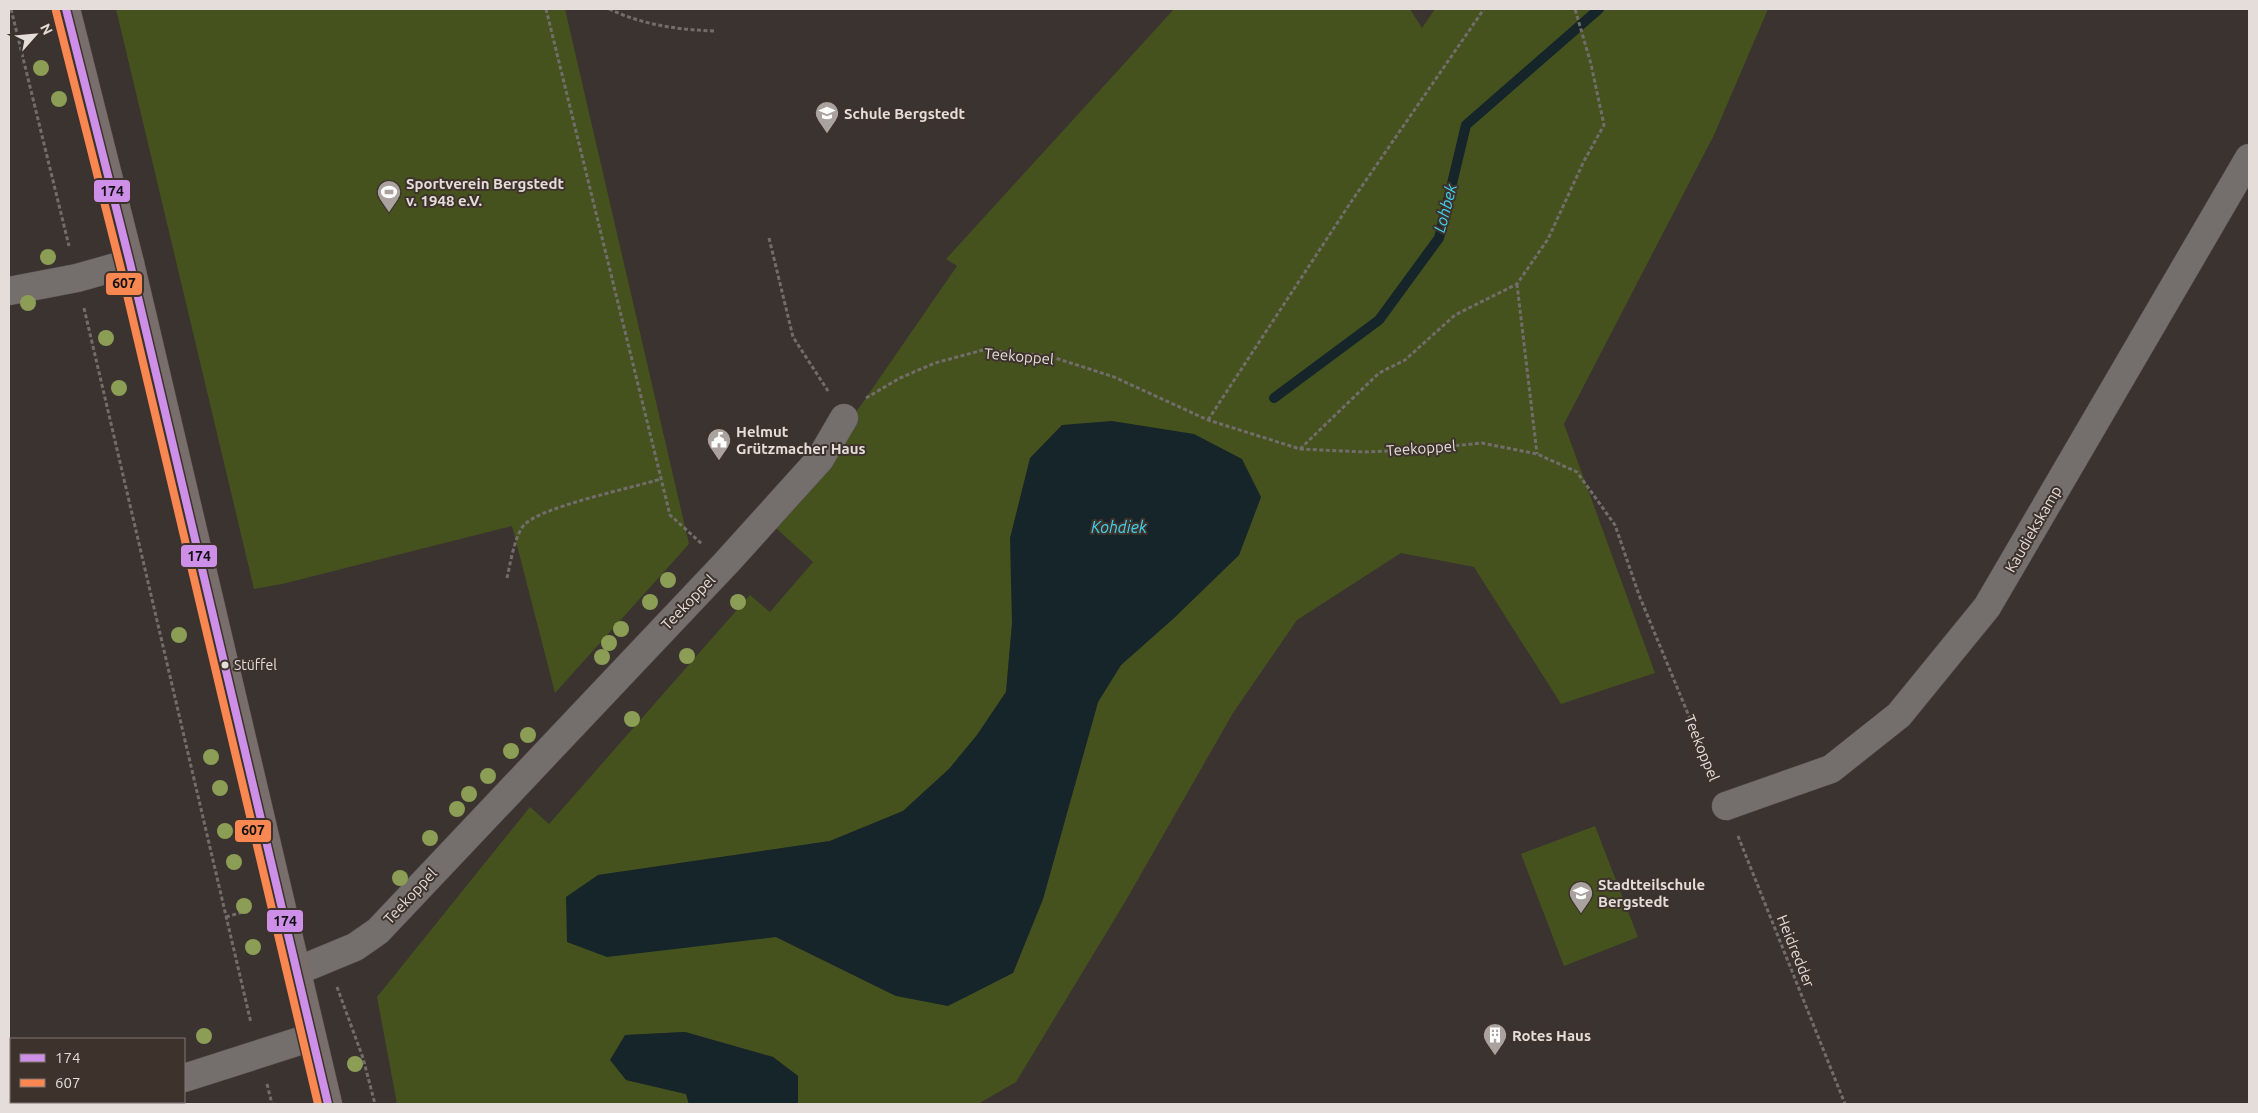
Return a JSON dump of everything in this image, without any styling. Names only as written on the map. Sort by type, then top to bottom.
[{"type":"main road","points":[[66,9],[130,263],[328,1104]]},
{"type":"street","name":"Kaudiekskamp","points":[[1726,806],[1831,769],[1899,715],[1948,658],[1992,599],[2249,158]]},
{"type":"street","points":[[9,291],[77,278],[130,263]]},
{"type":"street","name":"Teekoppel","points":[[297,971],[355,947],[378,931],[727,562],[820,459],[844,418]]},
{"type":"street","points":[[185,1078],[312,1037]]},
{"type":"path","points":[[11,9],[77,278],[272,1104]]},
{"type":"path","points":[[546,9],[670,514],[692,536],[727,562]]},
{"type":"path","points":[[609,9],[647,23],[682,30],[716,31]]},
{"type":"path","points":[[1208,420],[1351,202],[1484,9]]},
{"type":"path","points":[[1300,450],[1379,373],[1405,360],[1455,315],[1517,284],[1548,239],[1584,161],[1604,125],[1591,64],[1575,9]]},
{"type":"path","points":[[769,238],[793,337],[844,418]]},
{"type":"path","points":[[1517,284],[1537,454]]},
{"type":"path","name":"Teekoppel","points":[[844,418],[858,402],[900,378],[935,363],[983,350],[1049,356],[1114,377],[1208,420],[1300,450],[1365,452],[1413,450],[1482,443],[1537,454],[1577,472],[1614,526],[1639,595],[1726,806]]},
{"type":"path","points":[[507,578],[516,542],[524,524],[547,512],[661,479]]},
{"type":"path","name":"Heidredder","points":[[1726,806],[1845,1104]]},
{"type":"green space","name":"Sportverein Bergstedt v. 1948 e.V.","points":[[116,9],[565,9],[689,544],[555,693],[512,526],[282,584],[254,589]]},
{"type":"green space","points":[[1174,9],[1410,9],[1422,28],[1435,9],[1768,9],[1714,135],[1564,424],[1655,673],[1561,704],[1474,567],[1401,553],[1297,620],[1233,713],[1125,902],[1016,1082],[978,1104],[798,1104],[798,1076],[773,1057],[685,1032],[625,1035],[626,1080],[686,1094],[689,1104],[397,1104],[377,997],[530,807],[549,824],[750,595],[770,612],[813,562],[776,528],[957,266],[946,259]],"holes":[[[1261,497],[1239,555],[1174,618],[1121,665],[1098,702],[1043,899],[1013,973],[896,996],[776,937],[598,875],[830,841],[903,811],[949,769],[977,735],[1006,692],[1012,624]]]},
{"type":"green space","points":[[1595,826],[1638,937],[1564,966],[1521,854]]},
{"type":"water","name":"Kohdiek","points":[[1112,421],[1194,434],[1242,459],[1261,497],[1239,555],[1174,618],[1121,665],[1098,702],[1043,899],[1013,973],[948,1006],[896,996],[776,937],[607,957],[567,942],[566,897],[598,875],[830,841],[903,811],[949,769],[977,735],[1006,692],[1012,624],[1010,538],[1030,458],[1062,425]]},
{"type":"water","points":[[685,1032],[773,1057],[798,1076],[798,1104],[689,1104],[686,1094],[626,1080],[610,1060],[625,1035]]},
{"type":"waterway","name":"Lohbek","points":[[1274,398],[1379,320],[1439,238],[1466,125],[1599,9]]},
{"type":"transit line","name":"174","points":[[66,9],[130,263],[328,1104]]},
{"type":"transit line","name":"607","points":[[56,11],[120,265],[318,1104]]},
{"type":"place","name":"Schule Bergstedt","points":[[827,134]]},
{"type":"place","name":"Sportverein Bergstedt v. 1948 e.V.","points":[[389,213]]},
{"type":"place","name":"Helmut Grützmacher Haus","points":[[719,461]]},
{"type":"place","name":"Stüffel","points":[[225,665]]},
{"type":"place","name":"Stadtteilschule Bergstedt","points":[[1581,914]]},
{"type":"place","name":"Rotes Haus","points":[[1495,1056]]}]
